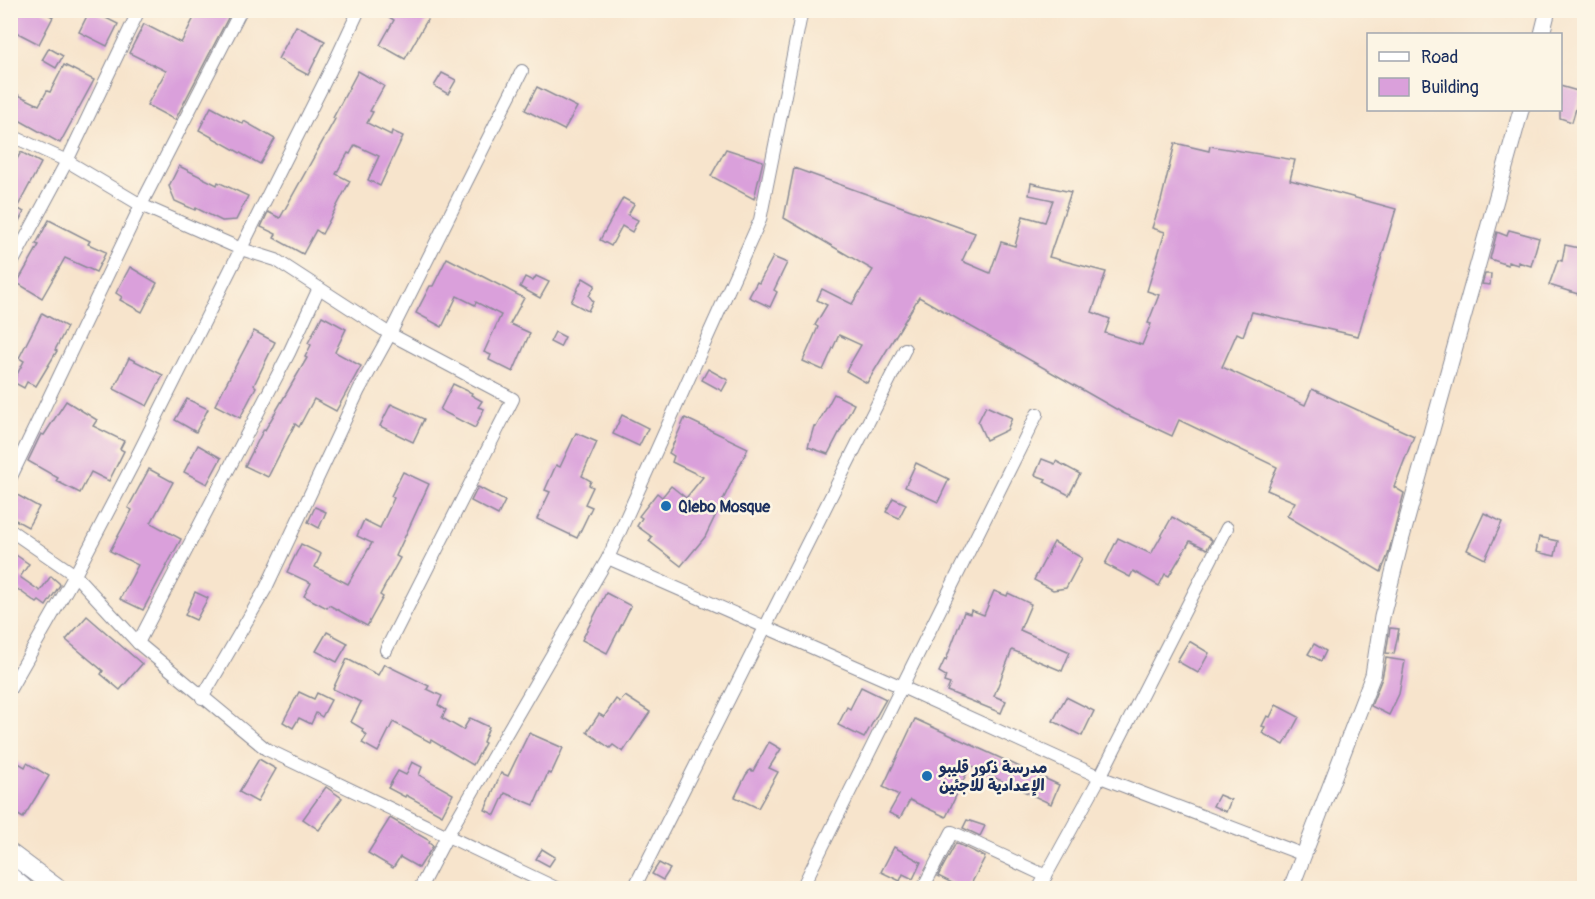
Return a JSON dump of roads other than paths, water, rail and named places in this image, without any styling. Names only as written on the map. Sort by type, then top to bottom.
[{"type":"main road","points":[[10,853],[57,888]]},
{"type":"main road","points":[[10,876],[24,888]]},
{"type":"street","points":[[10,267],[67,161],[139,10]]},
{"type":"street","points":[[10,479],[141,205],[241,10]]},
{"type":"street","points":[[10,689],[75,575],[135,460],[332,68],[358,10]]},
{"type":"street","points":[[420,888],[447,836],[608,558],[760,220],[802,10]]},
{"type":"street","points":[[1542,33],[1548,10]]},
{"type":"street","points":[[202,698],[266,588],[359,390],[390,334],[522,71]]},
{"type":"street","points":[[1291,888],[1373,675],[1382,617],[1402,537],[1521,111]]},
{"type":"street","points":[[10,135],[67,161],[141,205],[241,249],[276,260],[390,334],[513,399],[386,650]]},
{"type":"street","points":[[138,643],[289,353],[319,288]]},
{"type":"street","points":[[634,888],[905,349]]},
{"type":"street","points":[[802,888],[1037,414]]},
{"type":"street","points":[[1039,888],[1100,777],[1227,528]]},
{"type":"street","points":[[10,530],[75,575],[138,643],[266,749],[556,888]]},
{"type":"street","points":[[608,558],[1100,777],[1304,855]]},
{"type":"street","points":[[923,888],[952,832],[1047,876]]},
{"type":"place","name":"Qlebo Mosque","points":[[666,506]]},
{"type":"place","name":"مدرسة ذكور قليبو الإعدادية للاجئين","points":[[927,776]]}]
